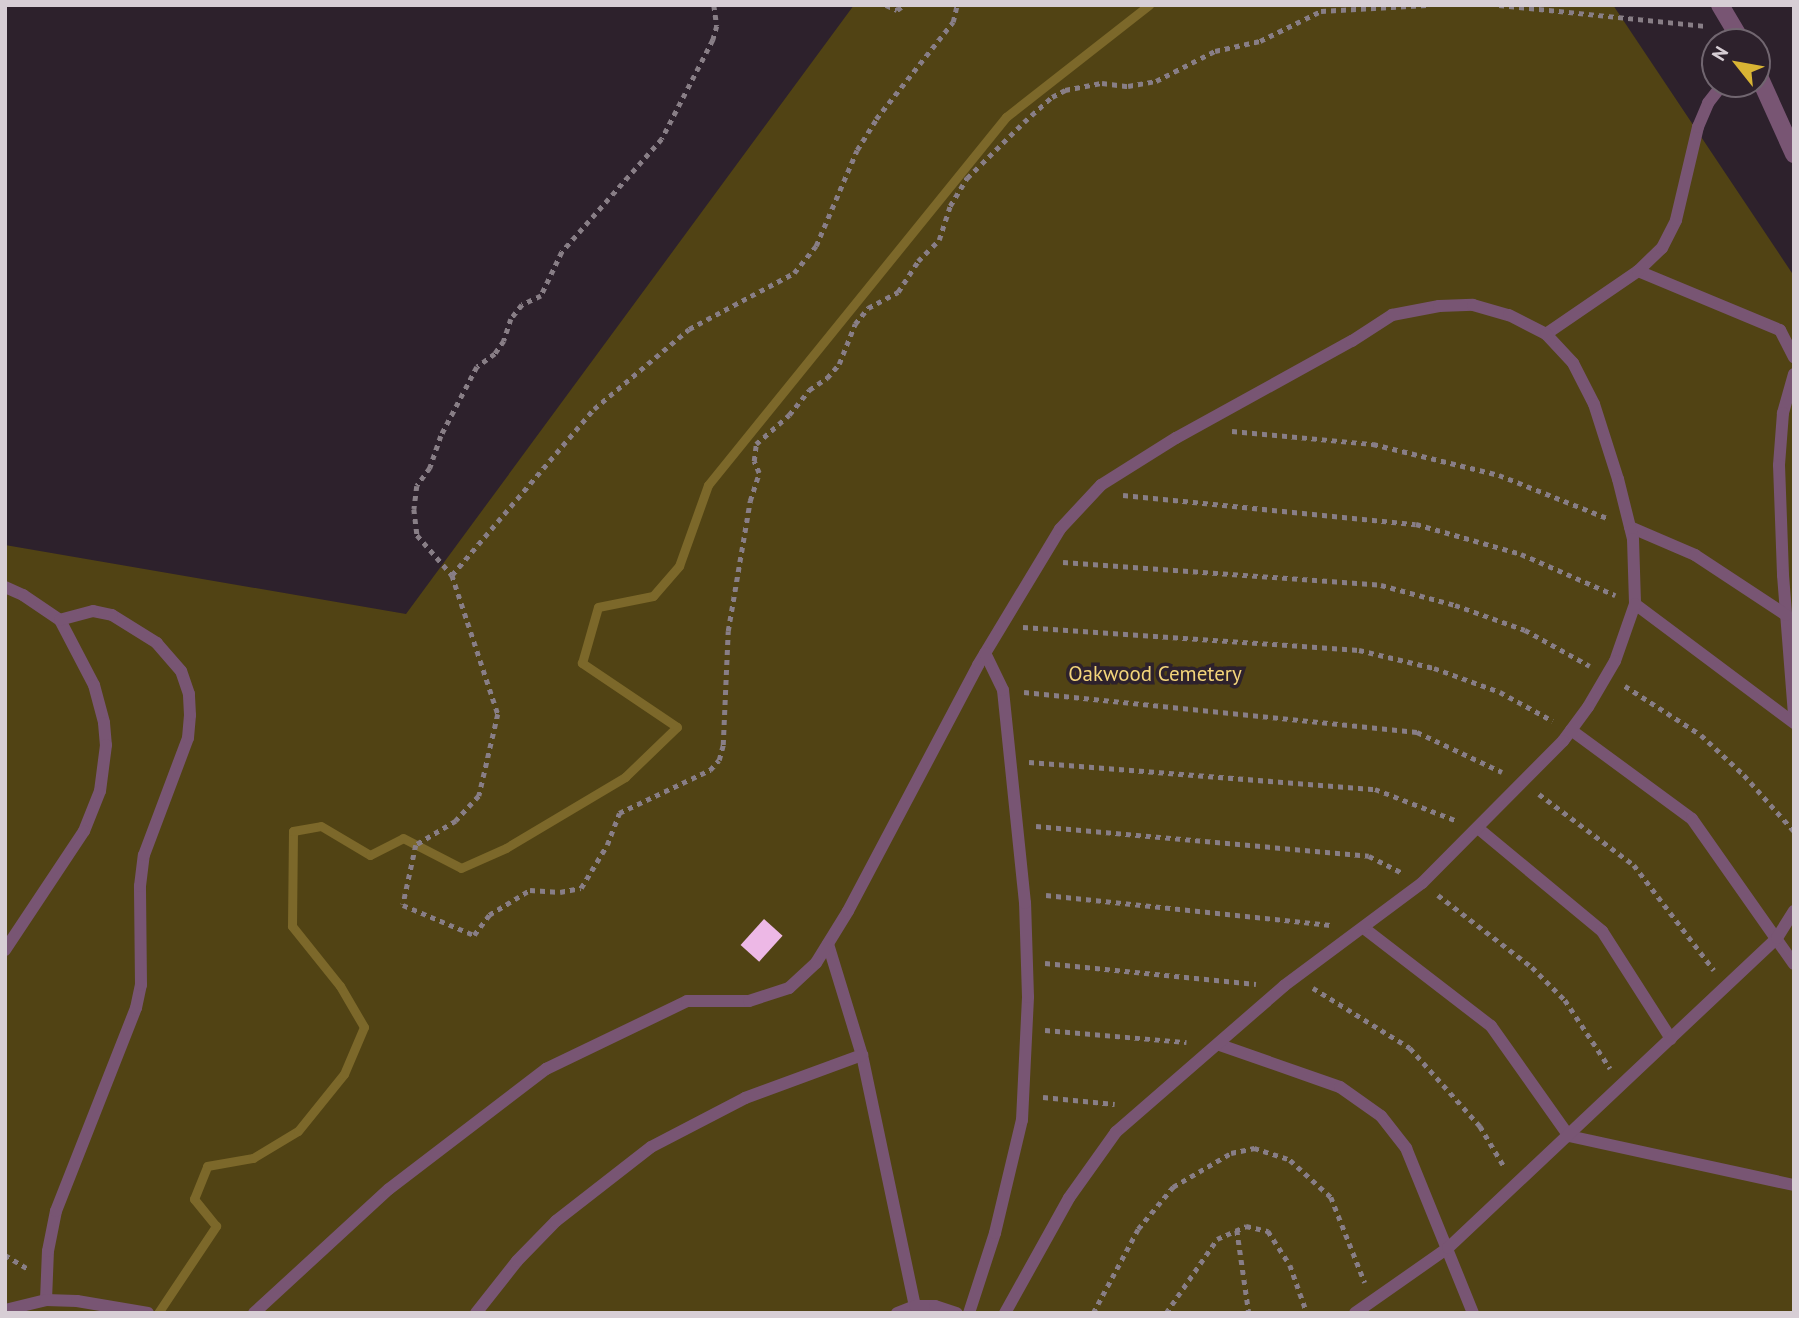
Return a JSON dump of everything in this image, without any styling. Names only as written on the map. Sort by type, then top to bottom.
[{"type":"street","points":[[1720,5],[1734,28]]},
{"type":"street","points":[[1769,98],[1794,154]]},
{"type":"lane","points":[[1546,334],[1638,271],[1662,248],[1676,220],[1698,127],[1711,98]]},
{"type":"lane","points":[[1638,271],[1780,330],[1794,358]]},
{"type":"lane","points":[[254,1313],[389,1189],[546,1069],[687,1000],[749,1001],[789,988],[816,962],[985,653],[1060,529],[1094,492],[1195,427],[1352,341],[1392,315],[1439,306],[1473,305],[1509,315],[1546,334],[1573,363],[1594,404],[1630,527],[1635,604],[1615,661],[1588,708],[1571,730],[1479,829],[1422,883],[1365,929],[1284,986],[1220,1045],[1116,1132],[1069,1198],[1005,1313]]},
{"type":"lane","points":[[1794,374],[1783,413],[1779,465],[1794,716]]},
{"type":"lane","points":[[1630,527],[1695,555],[1786,615]]},
{"type":"lane","points":[[5,587],[23,595],[60,620],[82,658],[100,704],[105,734],[100,791],[84,831],[5,950]]},
{"type":"lane","points":[[1635,604],[1794,723]]},
{"type":"lane","points":[[46,1300],[48,1251],[56,1211],[136,1008],[141,985],[140,886],[144,855],[188,738],[190,715],[189,694],[181,671],[157,643],[112,615],[93,611],[60,620]]},
{"type":"lane","points":[[969,1313],[998,1220],[1023,1120],[1027,1028],[1024,892],[1011,760],[1003,690],[985,653]]},
{"type":"lane","points":[[1571,730],[1692,818],[1794,964]]},
{"type":"lane","points":[[1479,829],[1602,931],[1671,1039]]},
{"type":"lane","points":[[1355,1313],[1448,1248],[1777,938],[1794,911]]},
{"type":"lane","points":[[1365,929],[1491,1026],[1569,1136],[1794,1185]]},
{"type":"lane","points":[[828,944],[862,1055],[915,1306]]},
{"type":"lane","points":[[1220,1045],[1340,1087],[1381,1116],[1406,1148],[1473,1313]]},
{"type":"lane","points":[[476,1313],[517,1261],[556,1221],[651,1147],[745,1098],[862,1055]]},
{"type":"lane","points":[[5,1310],[46,1300],[102,1305],[148,1313]]},
{"type":"lane","points":[[897,1313],[915,1306],[935,1306],[957,1313]]},
{"type":"path","points":[[714,5],[717,26],[713,40],[662,139],[634,174],[585,223],[562,252],[541,296],[522,305],[511,319],[504,341],[495,354],[477,367],[441,436],[430,468],[417,485],[414,509],[417,535],[452,575],[498,714],[480,796],[456,821],[416,845],[403,905],[474,934],[489,915],[530,890],[560,892],[581,888],[607,845],[619,813],[710,770],[719,760],[723,745],[728,631],[750,501],[759,473],[754,461],[757,444],[789,415],[809,390],[827,378],[839,364],[855,324],[868,308],[898,292],[918,261],[944,232],[950,206],[967,178],[1024,122],[1052,97],[1065,90],[1102,83],[1128,86],[1156,82],[1215,51],[1260,41],[1321,11],[1427,5]]},
{"type":"path","points":[[886,5],[897,10],[904,5]]},
{"type":"path","points":[[452,575],[594,409],[689,329],[794,273],[816,246],[858,149],[876,119],[953,22],[957,5]]},
{"type":"path","points":[[1499,5],[1701,31]]},
{"type":"path","points":[[1195,427],[1373,443],[1499,475],[1630,527]]},
{"type":"path","points":[[1094,492],[1416,524],[1521,554],[1635,604]]},
{"type":"path","points":[[1041,561],[1381,585],[1455,604],[1525,630],[1607,675],[1701,735],[1744,775],[1794,831]]},
{"type":"path","points":[[1001,626],[1359,650],[1434,668],[1500,692],[1571,730]]},
{"type":"path","points":[[1003,690],[1417,732],[1523,782],[1634,865],[1726,986]]},
{"type":"path","points":[[1011,760],[1375,789],[1479,829]]},
{"type":"path","points":[[1018,825],[1369,856],[1422,883],[1532,967],[1565,1000],[1622,1086]]},
{"type":"path","points":[[1024,892],[1365,929]]},
{"type":"path","points":[[1027,961],[1284,986],[1309,986],[1410,1048],[1480,1126],[1515,1186]]},
{"type":"path","points":[[1027,1028],[1220,1045]]},
{"type":"path","points":[[1023,1095],[1143,1108]]},
{"type":"path","points":[[1093,1313],[1138,1229],[1173,1187],[1231,1153],[1254,1148],[1290,1160],[1331,1197],[1372,1300]]},
{"type":"path","points":[[1166,1313],[1216,1239],[1246,1226],[1268,1231],[1290,1265],[1307,1313]]},
{"type":"path","points":[[1237,1230],[1249,1313]]},
{"type":"path","points":[[5,1255],[18,1265]]},
{"type":"green space","name":"Oakwood Cemetery","points":[[854,5],[1613,5],[1794,276],[1794,1313],[5,1313],[5,545],[406,614]]},
{"type":"building","points":[[764,919],[783,936],[759,962],[741,945]]},
{"type":"waterway","points":[[158,1313],[216,1226],[194,1199],[207,1166],[253,1158],[298,1131],[344,1074],[364,1027],[340,986],[292,926],[293,831],[321,826],[370,855],[403,838],[461,868],[506,848],[625,777],[677,727],[582,663],[598,607],[653,596],[679,566],[708,485],[1006,117],[1149,5]]}]
